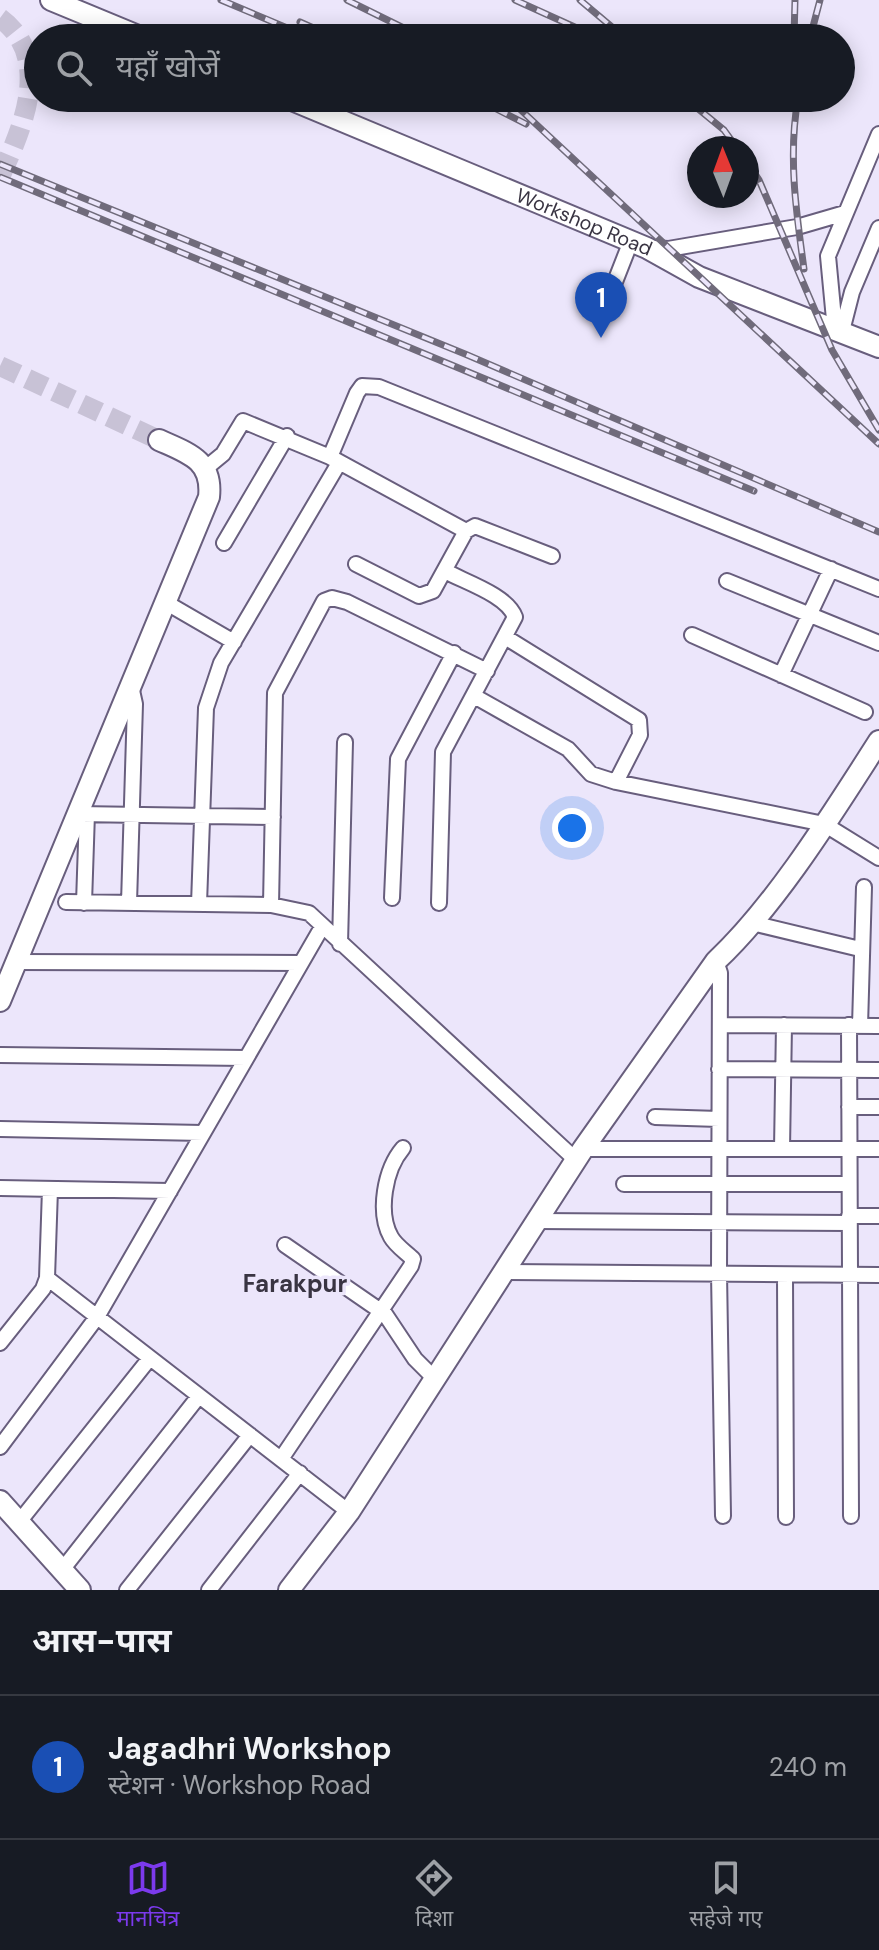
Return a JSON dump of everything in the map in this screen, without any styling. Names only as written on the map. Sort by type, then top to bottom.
[{"type":"street","points":[[51,0],[109,24]]},
{"type":"street","name":"Workshop Road","points":[[321,112],[639,244],[699,277],[879,347]]},
{"type":"street","points":[[839,330],[828,256],[879,134]]},
{"type":"street","points":[[602,315],[639,244],[668,249],[797,227],[845,213]]},
{"type":"street","points":[[839,330],[879,228]]},
{"type":"street","points":[[199,904],[206,708],[221,663],[335,460],[362,386],[368,385],[879,589]]},
{"type":"street","points":[[206,468],[223,454],[243,421],[287,436],[466,531]]},
{"type":"street","points":[[224,543],[287,436]]},
{"type":"street","points":[[0,1001],[82,814],[209,497],[206,468],[195,456],[159,440]]},
{"type":"street","points":[[356,564],[419,596],[433,591],[466,531],[475,526],[552,556]]},
{"type":"street","points":[[781,675],[831,569]]},
{"type":"street","points":[[439,903],[441,761],[449,738],[515,617],[512,609],[445,571]]},
{"type":"street","points":[[727,581],[879,643]]},
{"type":"street","points":[[271,905],[275,693],[324,601],[332,598],[347,602],[487,671]]},
{"type":"street","points":[[165,602],[234,642]]},
{"type":"street","points":[[692,635],[865,712]]},
{"type":"street","points":[[505,637],[639,720],[640,735],[616,782]]},
{"type":"street","points":[[392,898],[398,759],[454,653]]},
{"type":"street","points":[[129,903],[134,814],[135,704],[131,686]]},
{"type":"street","points":[[474,696],[568,749],[591,774],[616,782],[824,824],[879,858]]},
{"type":"street","points":[[289,1590],[349,1512],[580,1155],[716,961],[752,923],[824,824],[879,741]]},
{"type":"street","points":[[340,944],[345,742]]},
{"type":"street","points":[[82,814],[273,817]]},
{"type":"street","points":[[82,814],[84,903]]},
{"type":"street","points":[[851,1516],[849,1070],[864,887]]},
{"type":"street","points":[[66,902],[271,905],[309,913],[340,944],[580,1155],[719,1149],[879,1149]]},
{"type":"street","points":[[752,923],[860,949]]},
{"type":"street","points":[[0,1447],[97,1317],[322,927]]},
{"type":"street","points":[[716,961],[720,973],[719,1273],[723,1516]]},
{"type":"street","points":[[16,962],[301,963]]},
{"type":"street","points":[[720,1025],[879,1026]]},
{"type":"street","points":[[782,1149],[784,1025]]},
{"type":"street","points":[[0,1055],[246,1058]]},
{"type":"street","points":[[719,1069],[879,1070]]},
{"type":"street","points":[[849,1107],[879,1107]]},
{"type":"street","points":[[655,1117],[719,1119]]},
{"type":"street","points":[[0,1129],[203,1133]]},
{"type":"street","points":[[281,1459],[413,1259],[389,1235],[385,1204],[391,1161],[403,1148]]},
{"type":"street","points":[[624,1184],[849,1184]]},
{"type":"street","points":[[0,1188],[170,1191]]},
{"type":"street","points":[[0,1343],[43,1289],[47,1278],[50,1189]]},
{"type":"street","points":[[537,1221],[719,1222],[849,1220],[879,1216]]},
{"type":"street","points":[[285,1245],[380,1310],[415,1359],[435,1379]]},
{"type":"street","points":[[505,1272],[879,1275]]},
{"type":"street","points":[[785,1276],[786,1517]]},
{"type":"street","points":[[47,1278],[349,1512]]},
{"type":"street","points":[[19,1522],[150,1358]]},
{"type":"street","points":[[62,1570],[199,1396]]},
{"type":"street","points":[[127,1590],[250,1435]]},
{"type":"street","points":[[209,1590],[300,1473]]},
{"type":"street","points":[[0,1501],[80,1590]]},
{"type":"tunnel","points":[[0,18],[16,34],[24,49]]},
{"type":"tunnel","points":[[0,177],[25,112]]},
{"type":"tunnel","points":[[0,366],[159,440]]},
{"type":"railway","points":[[221,0],[278,24]]},
{"type":"railway","points":[[347,0],[396,24]]},
{"type":"railway","points":[[515,0],[568,24]]},
{"type":"railway","points":[[580,0],[608,24]]},
{"type":"railway","points":[[794,24],[795,0]]},
{"type":"railway","points":[[814,24],[820,0]]},
{"type":"railway","points":[[300,22],[304,24]]},
{"type":"railway","points":[[502,112],[526,124]]},
{"type":"railway","points":[[523,112],[879,444]]},
{"type":"railway","points":[[702,112],[728,136]]},
{"type":"railway","points":[[796,112],[793,162],[804,269]]},
{"type":"railway","points":[[0,164],[465,354],[879,532]]},
{"type":"railway","points":[[0,177],[754,491]]},
{"type":"railway","points":[[759,180],[832,350],[879,430]]},
{"type":"place","name":"Jagadhri Workshop","points":[[601,338]]},
{"type":"district","name":"Farakpur","points":[[295,1283]]}]
